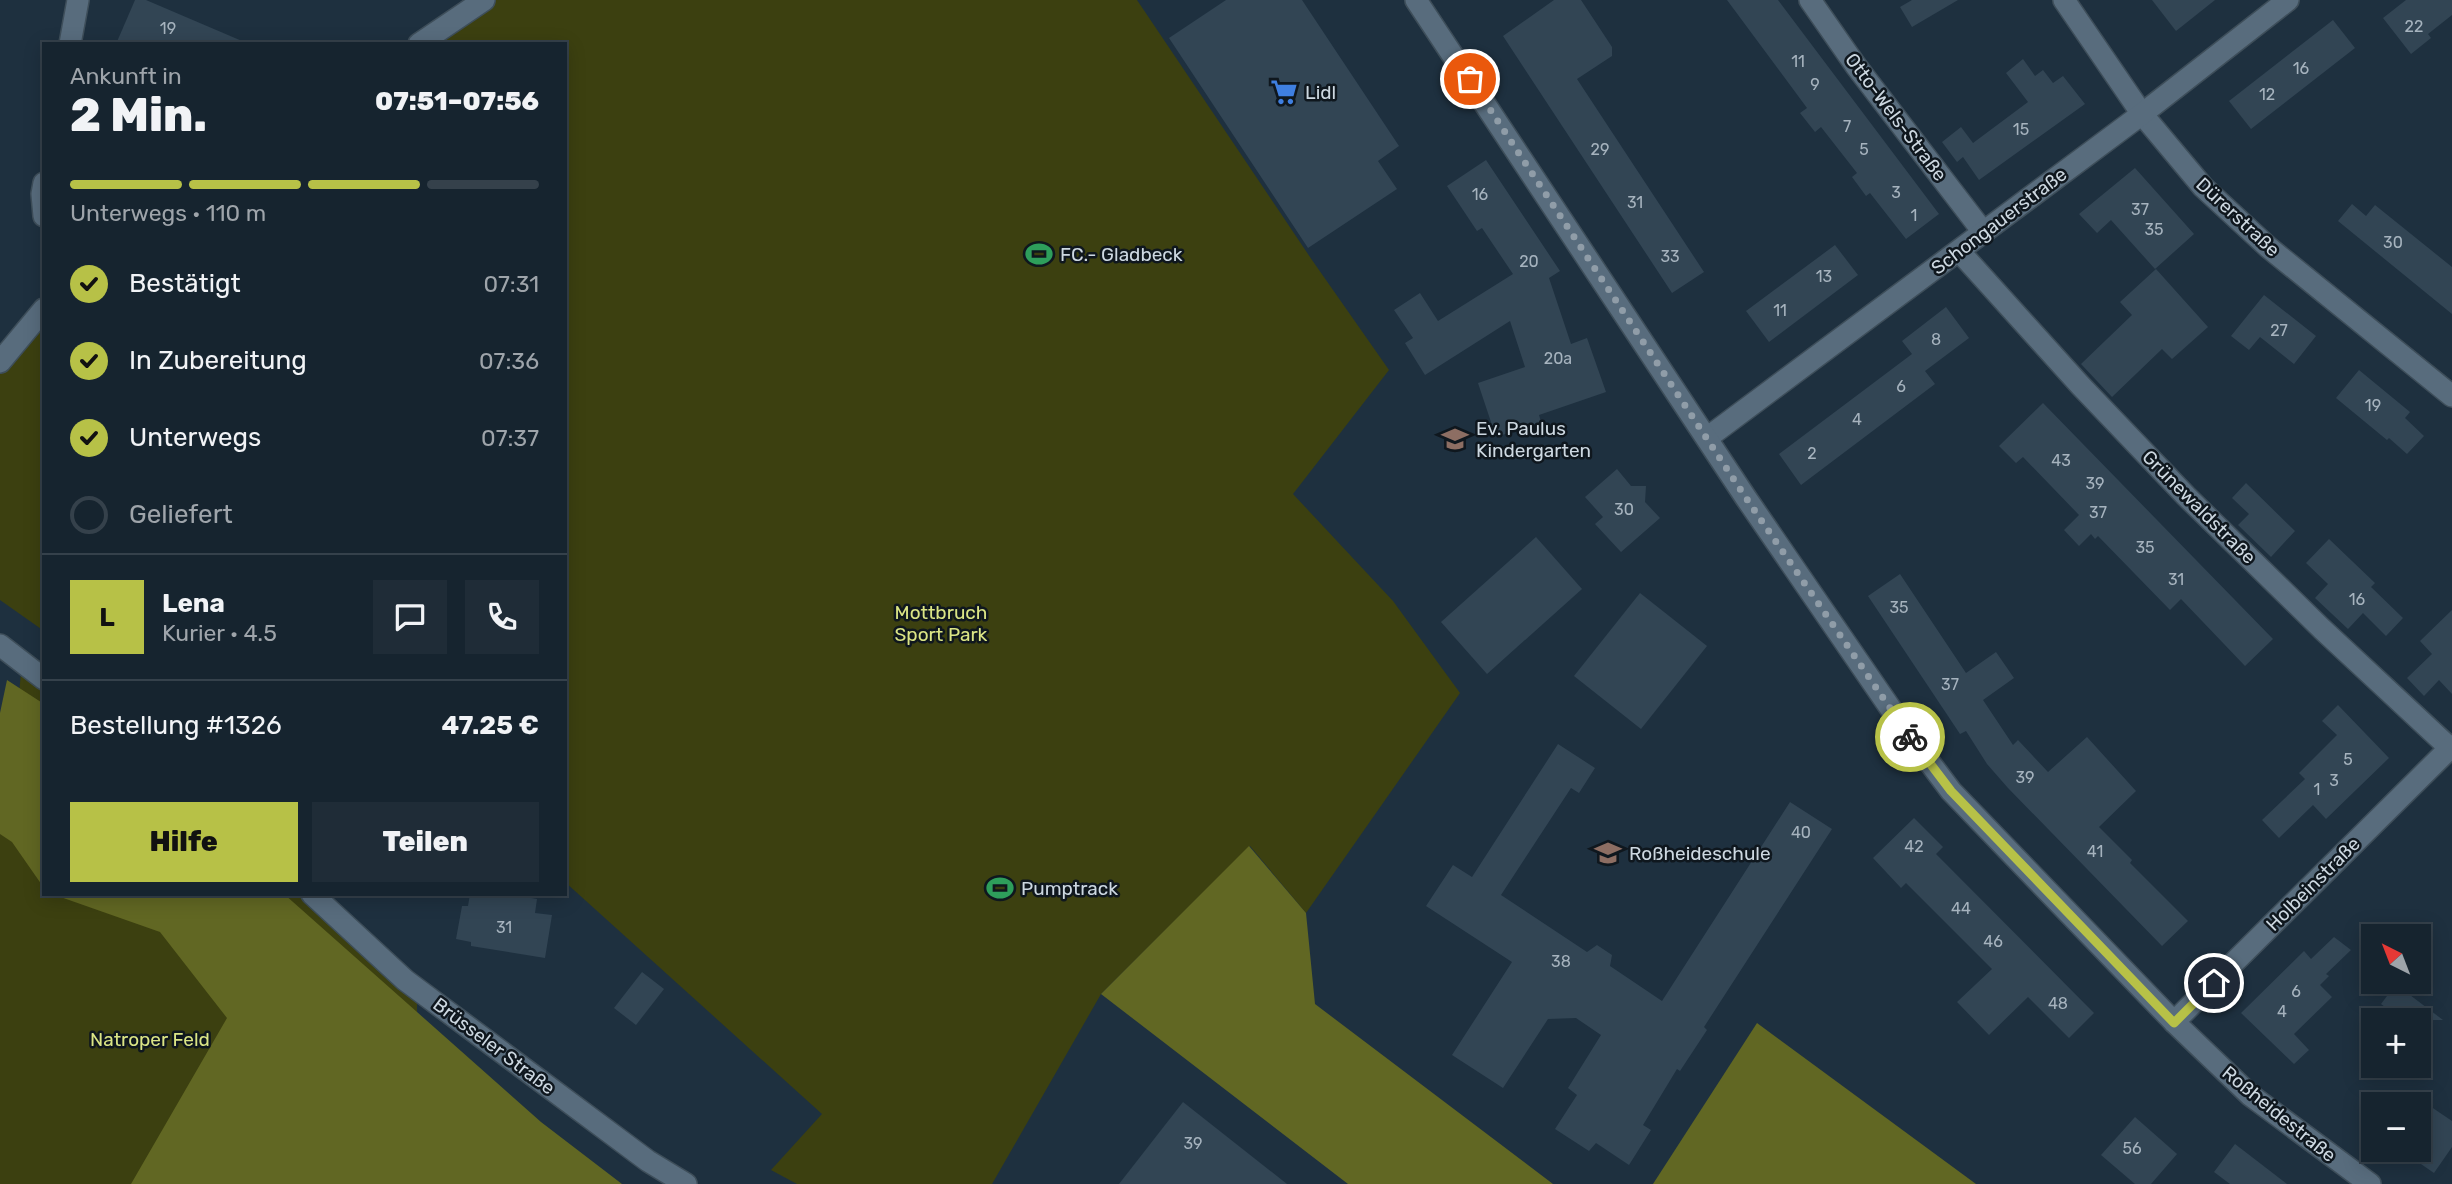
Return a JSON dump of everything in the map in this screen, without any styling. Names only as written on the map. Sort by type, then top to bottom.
[{"type":"street","points":[[70,42],[78,0]]},
{"type":"street","points":[[422,42],[484,0]]},
{"type":"street","name":"Roßheidestraße","points":[[1416,0],[1898,721],[1951,791],[2174,1023],[2250,1095],[2370,1184]]},
{"type":"street","name":"Otto-Wels-Straße","points":[[1810,0],[1856,66],[1984,233]]},
{"type":"street","name":"Dürerstraße","points":[[2064,0],[2141,114],[2203,187],[2268,247],[2452,396]]},
{"type":"street","name":"Schongauerstraße","points":[[1707,438],[1984,233],[2288,0]]},
{"type":"street","name":"Grünewaldstraße","points":[[1959,251],[2080,385],[2186,496],[2451,748]]},
{"type":"street","points":[[0,362],[42,311]]},
{"type":"street","points":[[0,645],[42,677]]},
{"type":"street","name":"Holbeinstraße","points":[[2174,1023],[2451,748]]},
{"type":"street","name":"Brüsseler Straße","points":[[314,896],[405,980],[648,1161],[686,1184]]},
{"type":"green space","name":"Mottbruch Sport Park","points":[[495,0],[1137,0],[1389,370],[1293,494],[1393,601],[1460,693],[1306,913],[1250,846],[1101,994],[992,1184],[797,1184],[771,1170],[822,1114],[567,884],[567,42],[432,42]]},
{"type":"green space","points":[[42,320],[42,630],[0,600],[0,369]]},
{"type":"green space","name":"Natroper Feld","points":[[22,663],[42,678],[42,896],[308,896],[417,986],[417,1030],[548,1184],[0,1184],[0,827],[11,775]]},
{"type":"green space","points":[[7,680],[42,703],[42,885],[12,842],[0,834],[0,713]]},
{"type":"green space","points":[[1249,846],[1306,913],[1315,1004],[1553,1184],[1348,1184],[1101,994]]},
{"type":"green space","points":[[58,896],[286,896],[541,1122],[622,1184],[131,1184],[227,1018],[160,932]]},
{"type":"green space","points":[[1757,1023],[1976,1184],[1653,1184]]},
{"type":"building","points":[[135,0],[146,0],[244,42],[117,42]]},
{"type":"building","name":"Lidl","points":[[1226,0],[1302,0],[1399,146],[1378,161],[1397,189],[1308,248],[1169,38]]},
{"type":"building","points":[[1554,0],[1581,0],[1612,47],[1612,56],[1577,79],[1704,272],[1672,293],[1503,36]]},
{"type":"building","points":[[1727,0],[1778,0],[1939,214],[1906,239],[1870,193],[1866,196],[1852,177],[1857,173],[1821,127],[1815,132],[1800,113],[1807,108]]},
{"type":"building","points":[[1912,0],[1958,0],[1912,27],[1900,7]]},
{"type":"building","points":[[2152,0],[2215,0],[2176,31]]},
{"type":"building","points":[[2406,0],[2452,0],[2452,15],[2428,34],[2431,38],[2411,54],[2383,18]]},
{"type":"building","points":[[2333,20],[2355,48],[2251,129],[2229,101]]},
{"type":"building","points":[[2023,59],[2035,76],[2043,70],[2053,83],[2063,76],[2085,104],[1979,180],[1963,157],[1957,162],[1942,142],[1961,127],[1973,143],[2028,102],[2006,73]]},
{"type":"building","name":"Ev. Paulus Kindergarten","points":[[1486,160],[1560,271],[1549,278],[1571,344],[1587,338],[1606,392],[1539,415],[1541,422],[1496,437],[1478,383],[1525,367],[1510,321],[1425,375],[1405,343],[1413,338],[1394,310],[1420,293],[1438,321],[1513,274],[1482,228],[1477,231],[1447,186]]},
{"type":"building","points":[[2135,168],[2194,234],[2155,269],[2111,220],[2097,233],[2079,214]]},
{"type":"building","points":[[2352,204],[2366,216],[2375,205],[2452,267],[2452,314],[2338,221]]},
{"type":"building","points":[[1835,245],[1858,275],[1769,342],[1746,311]]},
{"type":"building","points":[[2156,269],[2208,327],[2172,359],[2162,349],[2112,397],[2081,364],[2132,315],[2120,302]]},
{"type":"building","points":[[2264,295],[2316,336],[2294,364],[2260,337],[2249,350],[2231,336]]},
{"type":"building","points":[[1946,307],[1969,338],[1925,371],[1935,384],[1801,485],[1779,454],[1912,354],[1902,341]]},
{"type":"building","points":[[2359,370],[2410,412],[2405,418],[2424,436],[2407,454],[2336,398]]},
{"type":"building","points":[[2043,403],[2273,639],[2245,666],[2181,599],[2170,610],[2098,536],[2095,539],[2091,534],[2079,546],[2064,530],[2079,515],[2023,457],[2016,463],[1999,446]]},
{"type":"building","points":[[1617,469],[1631,486],[1646,486],[1645,502],[1660,518],[1621,552],[1595,524],[1603,517],[1585,497]]},
{"type":"building","points":[[2246,483],[2295,531],[2271,557],[2238,525],[2249,514],[2232,498]]},
{"type":"building","points":[[1536,537],[1582,589],[1487,674],[1441,622]]},
{"type":"building","points":[[2329,539],[2375,583],[2371,587],[2403,618],[2386,636],[2363,613],[2348,629],[2315,598],[2328,584],[2306,563]]},
{"type":"building","points":[[1900,574],[1966,673],[1996,652],[2014,678],[1983,700],[2013,745],[2018,740],[2048,772],[2087,737],[2136,791],[2099,827],[2132,860],[2130,863],[2188,921],[2162,946],[2008,788],[1987,764],[1966,731],[1960,734],[1868,596]]},
{"type":"building","points":[[1640,593],[1707,646],[1641,729],[1574,676]]},
{"type":"building","points":[[2452,610],[2452,694],[2439,680],[2424,696],[2407,678],[2432,654],[2420,641]]},
{"type":"building","points":[[2338,705],[2389,758],[2326,819],[2313,805],[2279,838],[2262,820],[2305,779],[2299,773],[2337,735],[2322,721]]},
{"type":"building","points":[[1558,744],[1595,768],[1579,793],[1571,788],[1501,895],[1587,952],[1597,945],[1612,955],[1610,966],[1662,1001],[1790,802],[1832,829],[1704,1027],[1707,1030],[1680,1071],[1677,1069],[1643,1125],[1651,1130],[1629,1165],[1596,1143],[1589,1151],[1555,1129],[1577,1095],[1568,1088],[1601,1035],[1576,1018],[1548,1019],[1503,1088],[1452,1055],[1512,962],[1426,906],[1453,865],[1472,877]]},
{"type":"building","points":[[1914,818],[1943,847],[1936,854],[2094,1013],[2069,1038],[2028,997],[1989,1035],[1957,1002],[1992,969],[1906,883],[1901,888],[1873,858]]},
{"type":"building","points":[[470,896],[520,896],[537,899],[535,913],[552,915],[545,958],[471,946],[471,942],[456,939],[462,906],[468,906]]},
{"type":"building","points":[[2334,937],[2351,950],[2326,974],[2329,976],[2320,985],[2332,997],[2294,1034],[2309,1050],[2294,1064],[2241,1013],[2304,951],[2311,959]]},
{"type":"building","points":[[642,972],[664,989],[636,1025],[614,1008]]},
{"type":"building","points":[[2388,994],[2409,994],[2427,1008],[2386,1008],[2381,1004]]},
{"type":"building","points":[[2431,1011],[2443,1020],[2431,1020]]},
{"type":"building","points":[[1183,1102],[1287,1184],[1119,1184]]},
{"type":"building","points":[[2431,1107],[2452,1121],[2452,1147],[2434,1173],[2418,1162],[2431,1162]]},
{"type":"building","points":[[2135,1117],[2177,1154],[2151,1184],[2135,1184],[2101,1155]]},
{"type":"building","points":[[2235,1144],[2287,1184],[2230,1184],[2214,1172]]},
{"type":"way so far","points":[[1470,79],[1746,498],[1910,737]]},
{"type":"place","name":"Lidl","points":[[1284,92]]},
{"type":"place","name":"FC.- Gladbeck","points":[[1039,254]]},
{"type":"place","name":"Ev. Paulus Kindergarten","points":[[1455,439]]},
{"type":"place","name":"Roßheideschule","points":[[1608,853]]},
{"type":"place","name":"Pumptrack","points":[[1000,888]]},
{"type":"route","points":[[1910,737],[1951,791],[2174,1023],[2214,983]]}]
